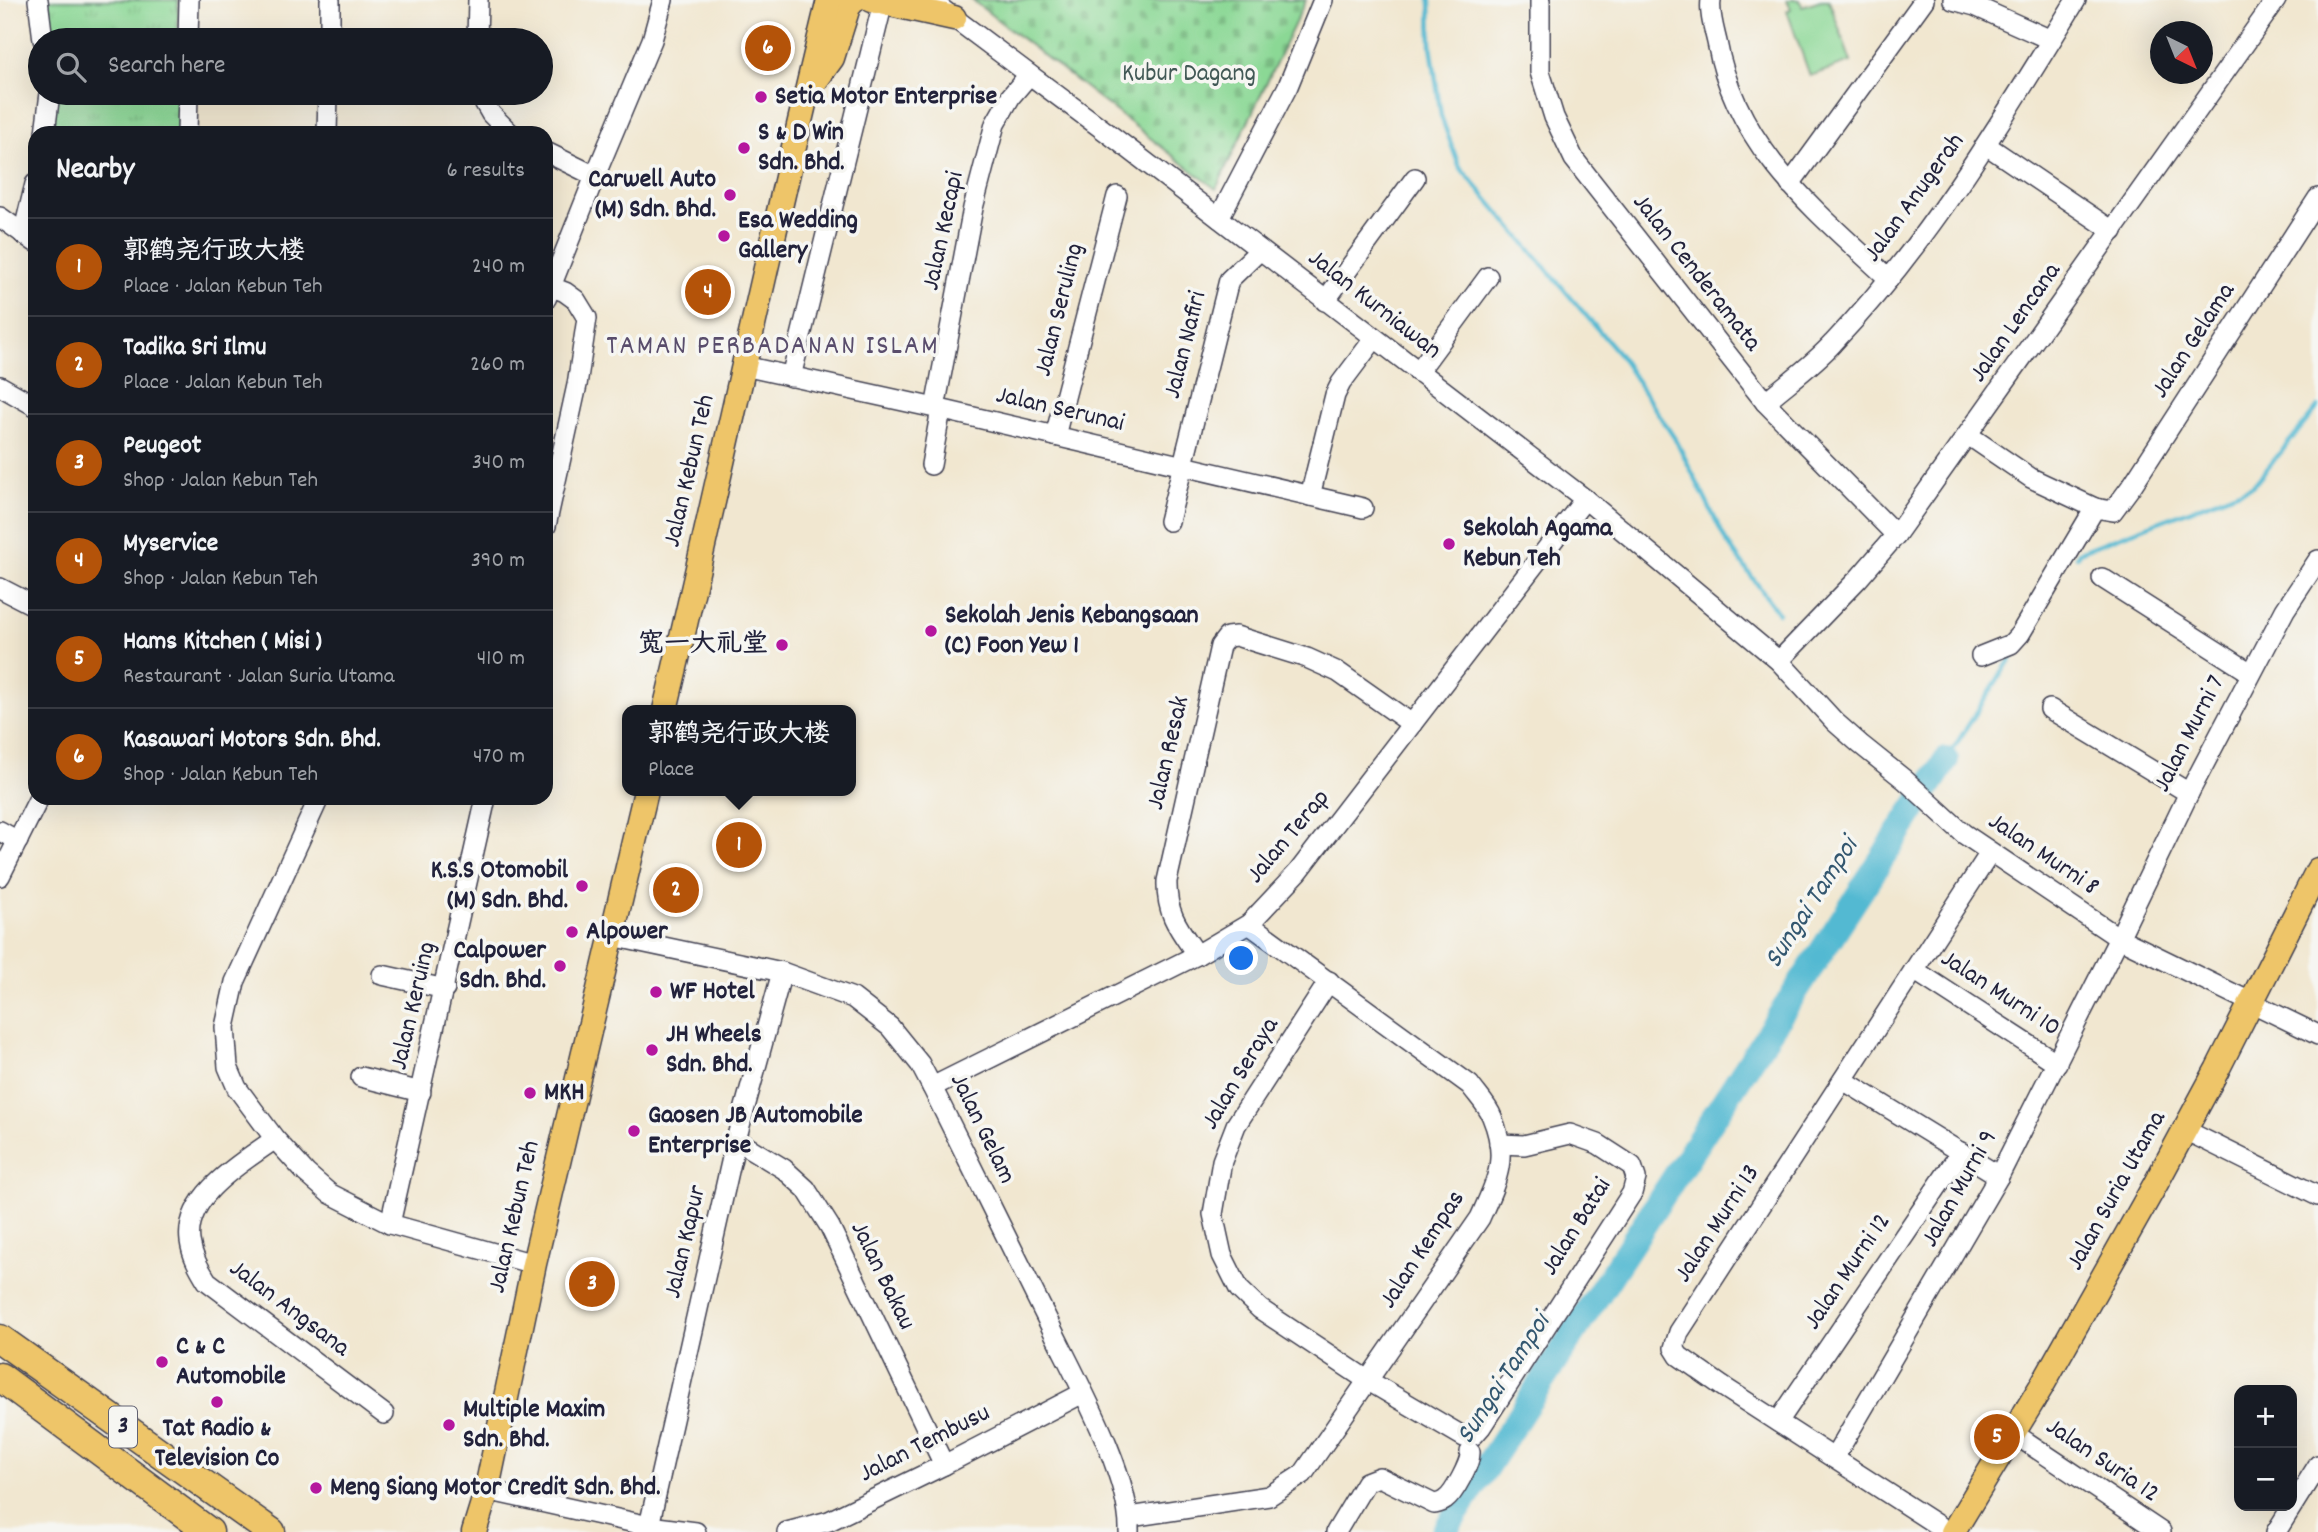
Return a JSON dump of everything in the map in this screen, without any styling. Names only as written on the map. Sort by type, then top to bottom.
[{"type":"highway","name":"3","points":[[0,1339],[271,1532]]},
{"type":"highway","name":"3","points":[[0,1377],[209,1532]]},
{"type":"highway","points":[[169,1503],[198,1532]]},
{"type":"main road","name":"Jalan Kebun Teh","points":[[667,705],[767,257],[829,0]]},
{"type":"main road","points":[[807,88],[828,66],[848,7],[854,0]]},
{"type":"main road","points":[[878,1],[954,18]]},
{"type":"main road","name":"Jalan Kebun Teh","points":[[474,1532],[486,1492],[534,1265],[645,796]]},
{"type":"main road","name":"Jalan Suria Utama","points":[[1951,1532],[2099,1286],[2185,1129],[2318,870]]},
{"type":"main road","name":"Jalan Kebun Teh","points":[[486,1492],[488,1532]]},
{"type":"street","points":[[38,0],[42,28]]},
{"type":"street","points":[[188,28],[189,0]]},
{"type":"street","points":[[330,0],[330,28]]},
{"type":"street","points":[[477,28],[478,0]]},
{"type":"street","points":[[553,283],[652,40],[663,0]]},
{"type":"street","name":"Jalan Kurniawan","points":[[930,0],[1219,218],[1785,654]]},
{"type":"street","points":[[1219,218],[1287,86],[1324,0]]},
{"type":"street","name":"Jalan Cenderamata","points":[[1540,0],[1541,72],[1554,117],[1574,159],[1765,402],[1896,535]]},
{"type":"street","points":[[1711,0],[1721,64],[1732,97],[1748,130],[1790,184],[1889,279]]},
{"type":"street","points":[[1790,184],[1924,0]]},
{"type":"street","points":[[1953,0],[1975,6],[2051,40]]},
{"type":"street","name":"Jalan Anugerah","points":[[1765,402],[1832,345],[1889,279],[1986,145],[2076,0]]},
{"type":"street","name":"Jalan Lencana","points":[[1785,654],[1858,579],[1896,535],[2276,0]]},
{"type":"street","points":[[791,377],[878,1]]},
{"type":"street","name":"Jalan Kecapi","points":[[931,465],[938,409],[973,208],[995,124],[1011,96],[1029,75]]},
{"type":"street","points":[[46,126],[48,105]]},
{"type":"street","points":[[187,126],[188,105]]},
{"type":"street","points":[[327,126],[328,105]]},
{"type":"street","points":[[486,105],[503,126]]},
{"type":"street","points":[[1986,145],[2113,231]]},
{"type":"street","points":[[553,155],[595,176]]},
{"type":"street","points":[[1325,301],[1415,178]]},
{"type":"street","name":"Jalan Seruling","points":[[1055,436],[1117,196]]},
{"type":"street","name":"Jalan Gelama","points":[[1981,656],[2011,644],[2020,634],[2104,510],[2126,494],[2318,198]]},
{"type":"street","points":[[0,217],[28,237]]},
{"type":"street","name":"Jalan Nafiri","points":[[1169,521],[1229,280],[1260,250]]},
{"type":"street","points":[[1418,372],[1488,277]]},
{"type":"street","points":[[553,293],[565,292],[576,300],[587,318],[577,385],[553,494]]},
{"type":"street","points":[[1310,496],[1335,395],[1374,339]]},
{"type":"street","name":"Jalan Serunai","points":[[744,366],[1363,508]]},
{"type":"street","points":[[0,386],[28,402]]},
{"type":"street","points":[[1968,435],[2031,478],[2104,510]]},
{"type":"street","name":"Jalan Terap","points":[[932,1087],[1197,955],[1249,924],[1298,872],[1585,499]]},
{"type":"street","name":"Jalan Murni 7","points":[[2119,938],[2251,673],[2318,560]]},
{"type":"street","points":[[2102,578],[2251,673]]},
{"type":"street","points":[[0,588],[28,602]]},
{"type":"street","name":"Jalan Resak","points":[[1197,955],[1174,921],[1167,901],[1167,881],[1220,646],[1227,637],[1236,636],[1307,658],[1338,672],[1412,724]]},
{"type":"street","name":"Jalan Murni 8","points":[[1785,654],[1835,722],[1964,834],[1990,853],[2119,938],[2318,1035]]},
{"type":"street","points":[[2050,709],[2189,793]]},
{"type":"street","points":[[0,876],[36,805]]},
{"type":"street","points":[[316,805],[235,982],[225,1027],[228,1067],[237,1088],[275,1139],[306,1173],[329,1193],[390,1224],[534,1265]]},
{"type":"street","name":"Jalan Keruing","points":[[390,1224],[484,805]]},
{"type":"street","points":[[0,831],[18,841]]},
{"type":"street","name":"Jalan Murni 13","points":[[1951,1532],[1687,1362],[1674,1348],[1679,1332],[1990,853]]},
{"type":"street","name":"Jalan Kempas","points":[[1129,1525],[1269,1496],[1303,1474],[1480,1218],[1495,1186],[1502,1158],[1492,1115],[1470,1085],[1249,924]]},
{"type":"street","name":"Jalan Gelam","points":[[612,936],[782,972],[853,998],[890,1027],[920,1064],[1083,1393],[1115,1464],[1129,1525]]},
{"type":"street","name":"Jalan Murni 9","points":[[1833,1458],[1999,1176],[2119,938]]},
{"type":"street","name":"Jalan Murni 10","points":[[1914,970],[2057,1063]]},
{"type":"street","name":"Jalan Kapur","points":[[649,1526],[736,1140],[782,972]]},
{"type":"street","points":[[382,975],[445,989]]},
{"type":"street","name":"Jalan Seraya","points":[[1329,981],[1236,1125],[1222,1161],[1213,1214],[1222,1255],[1239,1289],[1260,1309],[1367,1380]]},
{"type":"street","points":[[360,1077],[421,1092]]},
{"type":"street","points":[[1843,1080],[1999,1176]]},
{"type":"street","points":[[2185,1129],[2318,1196]]},
{"type":"street","name":"Jalan Batai","points":[[1367,1380],[1453,1431],[1465,1437],[1474,1434],[1632,1193],[1636,1178],[1632,1166],[1598,1144],[1570,1134],[1524,1145],[1499,1144]]},
{"type":"street","name":"Jalan Angsana","points":[[275,1139],[226,1174],[204,1196],[191,1220],[190,1239],[196,1261],[207,1282],[384,1414]]},
{"type":"street","name":"Jalan Bakau","points":[[736,1140],[784,1169],[812,1198],[830,1227],[944,1465]]},
{"type":"street","name":"Jalan Murni 12","points":[[1778,1422],[1961,1152]]},
{"type":"street","name":"Jalan Tembusu","points":[[787,1532],[830,1521],[1083,1393]]},
{"type":"street","name":"Jalan Suria 12","points":[[2013,1433],[2161,1532]]},
{"type":"street","points":[[1336,1532],[1366,1482],[1378,1477],[1434,1504],[1443,1502],[1449,1497],[1471,1460],[1470,1452]]},
{"type":"street","points":[[2276,1532],[2318,1465]]},
{"type":"street","points":[[486,1492],[649,1526],[696,1532]]},
{"type":"green space","points":[[48,0],[178,0],[178,28],[51,28]]},
{"type":"green space","name":"Kubur Dagang","points":[[972,0],[1306,0],[1216,189]]},
{"type":"green space","points":[[1787,0],[1800,0],[1802,6],[1829,0],[1851,62],[1810,76],[1787,11],[1791,9]]},
{"type":"green space","points":[[53,105],[179,105],[179,126],[52,126]]},
{"type":"waterway","points":[[1430,0],[1431,45],[1441,116],[1459,166],[1618,353],[1677,442],[1726,541],[1778,613]]},
{"type":"waterway","name":"Sungai Tampoi","points":[[2077,556],[2079,552],[2253,486],[2318,407]]},
{"type":"waterway","name":"Sungai Tampoi","points":[[1946,760],[2017,649]]},
{"type":"waterway","name":"Sungai Tampoi","points":[[1444,1532],[1946,760]]},
{"type":"place","name":"Kasawari Motors Sdn. Bhd.","points":[[768,48]]},
{"type":"place","name":"Setia Motor Enterprise","points":[[761,97]]},
{"type":"place","name":"S & D Win Sdn. Bhd.","points":[[744,148]]},
{"type":"place","name":"Carwell Auto (M) Sdn. Bhd.","points":[[730,195]]},
{"type":"place","name":"Esa Wedding Gallery","points":[[724,236]]},
{"type":"place","name":"Myservice","points":[[708,292]]},
{"type":"place","name":"Sekolah Agama Kebun Teh","points":[[1449,544]]},
{"type":"place","name":"Sekolah Jenis Kebangsaan (C) Foon Yew 1","points":[[931,631]]},
{"type":"place","name":"宽一大礼堂","points":[[782,645]]},
{"type":"place","name":"郭鹤尧行政大楼","points":[[739,845]]},
{"type":"place","name":"K.S.S Otomobil (M) Sdn. Bhd.","points":[[582,886]]},
{"type":"place","name":"Tadika Sri Ilmu","points":[[676,890]]},
{"type":"place","name":"Alpower","points":[[572,932]]},
{"type":"place","name":"Calpower Sdn. Bhd.","points":[[560,966]]},
{"type":"place","name":"WF Hotel","points":[[656,992]]},
{"type":"place","name":"JH Wheels Sdn. Bhd.","points":[[652,1050]]},
{"type":"place","name":"MKH","points":[[530,1093]]},
{"type":"place","name":"Gaosen JB Automobile Enterprise","points":[[634,1131]]},
{"type":"place","name":"Peugeot","points":[[592,1284]]},
{"type":"place","name":"C & C Automobile","points":[[162,1362]]},
{"type":"place","name":"Tat Radio & Television Co","points":[[217,1402]]},
{"type":"place","name":"Multiple Maxim Sdn. Bhd.","points":[[449,1425]]},
{"type":"place","name":"Hams Kitchen ( Misi )","points":[[1997,1437]]},
{"type":"place","name":"Meng Siang Motor Credit Sdn. Bhd.","points":[[316,1488]]},
{"type":"district","name":"TAMAN PERBADANAN ISLAM","points":[[773,348]]}]
